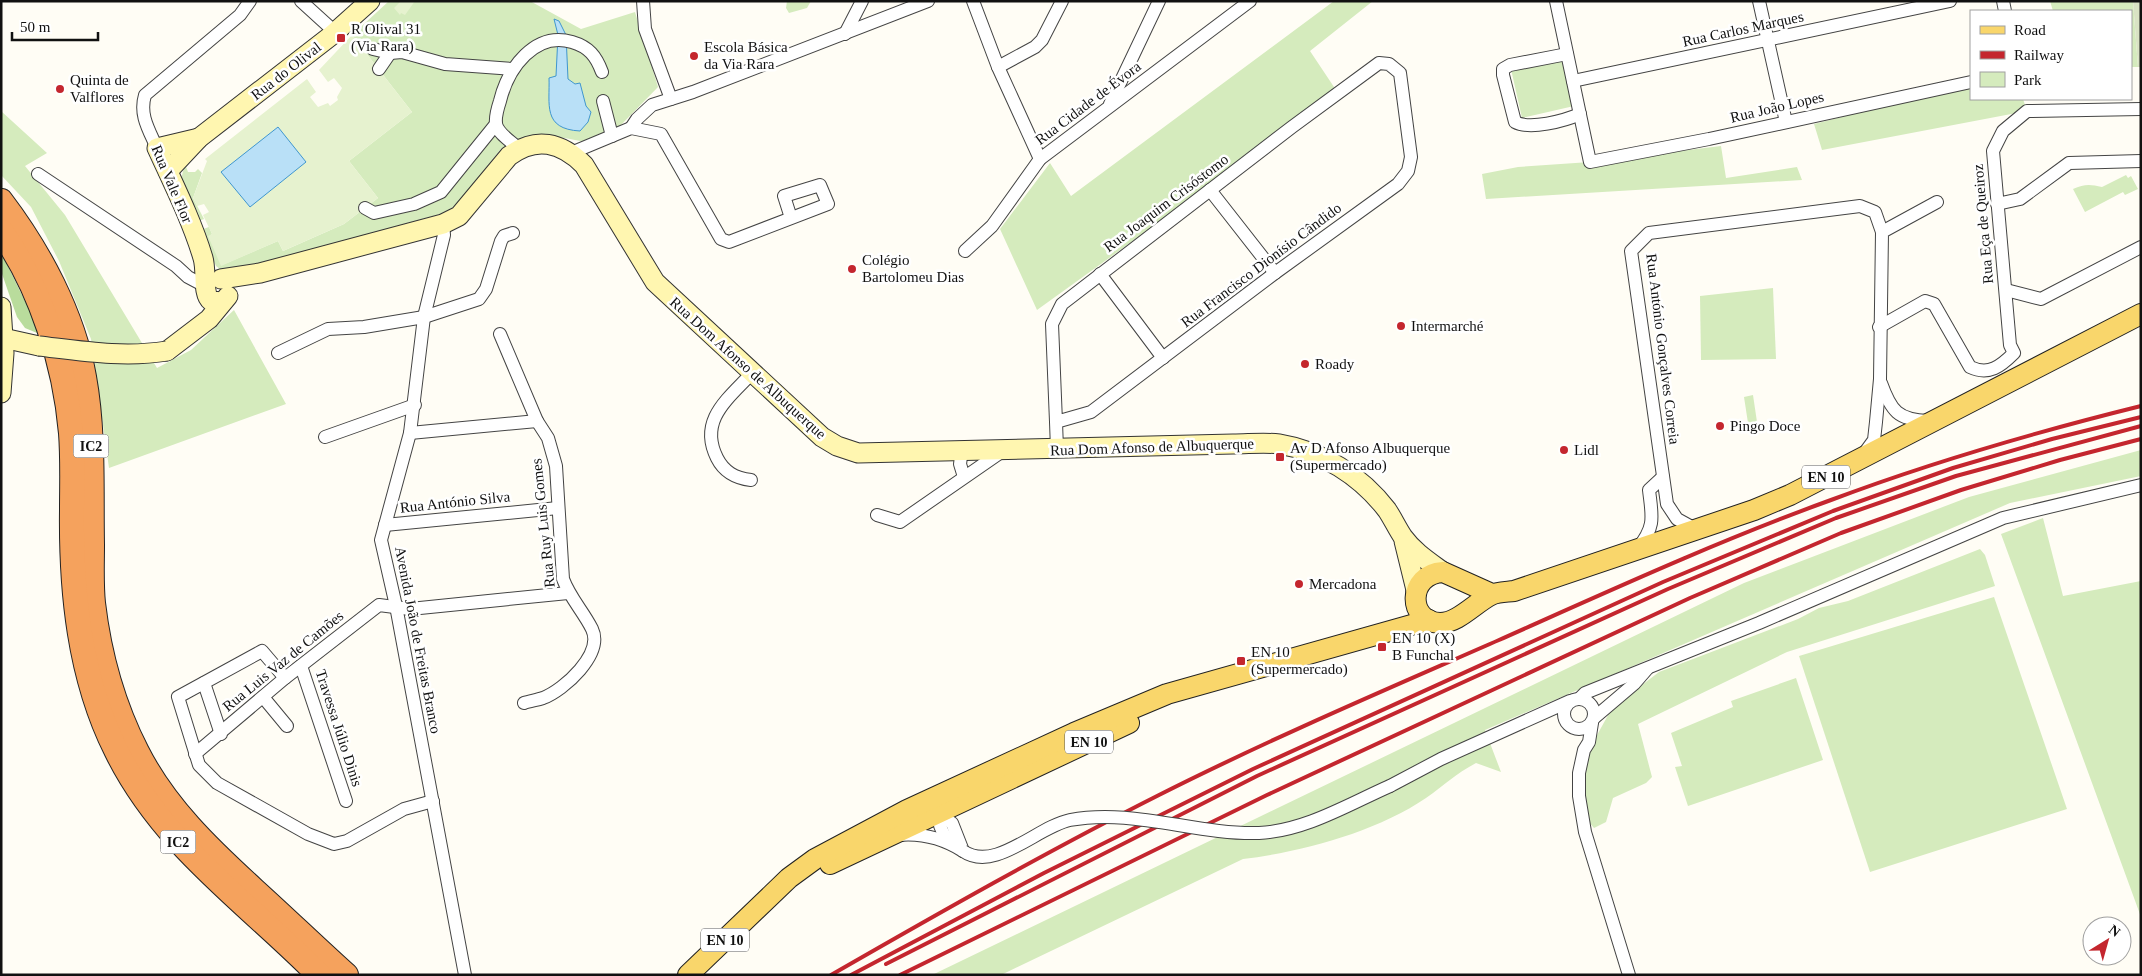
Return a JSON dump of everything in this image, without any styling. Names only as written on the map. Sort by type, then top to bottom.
[{"type":"highway","name":"IC2","points":[[1,201],[48,276],[70,325],[80,356],[87,395],[91,447],[93,602],[116,750],[144,800],[170,833],[208,872],[288,943],[319,975]]},
{"type":"highway","name":"IC2","points":[[1,231],[19,257],[32,284],[63,376],[72,458],[72,511],[79,627],[88,675],[151,777],[194,834],[223,863],[346,975]]},
{"type":"main road","name":"Rua do Olival","points":[[168,172],[199,138],[335,32],[370,1]]},
{"type":"main road","name":"Rua do Olival","points":[[157,148],[199,138]]},
{"type":"main road","name":"Rua Dom Afonso de Albuquerque","points":[[519,149],[532,144],[552,144],[571,153],[584,166],[644,269],[655,282],[822,437],[837,446],[858,453],[973,456],[1004,450],[1242,444],[1277,444],[1309,450],[1331,461],[1372,493],[1388,511],[1403,537],[1419,554],[1449,574]]},
{"type":"main road","name":"Rua Vale Flor","points":[[157,148],[215,288]]},
{"type":"main road","points":[[2,338],[39,346],[112,354],[144,355],[167,351],[194,332],[215,288],[260,273],[443,224],[459,216],[509,156],[519,149]]},
{"type":"main road","points":[[1,307],[4,370],[1,393]]},
{"type":"main road","name":"EN 10","points":[[688,975],[789,878],[815,859],[907,810],[1074,733],[1148,701],[1382,632],[1429,620],[1443,623],[1492,594],[1514,591],[1697,530],[1772,502],[1862,458],[2141,314]]},
{"type":"main road","name":"Rua Dom Afonso de Albuquerque","points":[[1403,537],[1404,549],[1414,574],[1416,594]]},
{"type":"main road","name":"EN 10","points":[[1382,632],[1397,623],[1424,578],[1436,572],[1449,574]]},
{"type":"main road","points":[[1449,574],[1492,594]]},
{"type":"main road","points":[[1449,574],[1463,584],[1467,596],[1460,614]]},
{"type":"main road","points":[[1416,594],[1419,610],[1429,620]]},
{"type":"main road","name":"EN 10","points":[[761,905],[821,868],[1241,674]]},
{"type":"street","name":"Rua Vale Flor","points":[[157,148],[142,110],[145,95],[240,15],[250,1]]},
{"type":"street","points":[[301,1],[335,32]]},
{"type":"street","points":[[643,1],[645,29],[671,99]]},
{"type":"street","points":[[846,34],[862,1]]},
{"type":"street","points":[[631,128],[637,118],[652,105],[846,34],[928,1]]},
{"type":"street","points":[[973,1],[998,67],[1040,159]]},
{"type":"street","points":[[998,67],[1035,48],[1042,40],[1062,1]]},
{"type":"street","points":[[1109,106],[1159,1]]},
{"type":"street","name":"Rua Cidade de Évora","points":[[965,251],[992,226],[1040,159],[1250,1]]},
{"type":"street","points":[[1556,1],[1580,114],[1533,126],[1523,127],[1515,122],[1503,69],[1567,54]]},
{"type":"street","points":[[1758,1],[1786,122]]},
{"type":"street","name":"Rua Carlos Marques","points":[[1573,81],[1950,1]]},
{"type":"street","points":[[365,208],[374,213],[414,204],[441,192],[496,124],[502,93],[512,70],[536,46],[560,38],[581,44],[596,55],[602,72]]},
{"type":"street","points":[[373,49],[390,54],[402,52],[445,64],[512,70]]},
{"type":"street","points":[[378,69],[390,54]]},
{"type":"street","name":"Rua Joaquim Crisóstomo","points":[[1056,422],[1052,324],[1062,304],[1379,63],[1388,64]]},
{"type":"street","name":"Rua Francisco Dionísio Cândido","points":[[1056,422],[1091,412],[1274,273],[1386,193],[1408,172],[1412,156],[1400,73],[1388,64]]},
{"type":"street","name":"Rua João Lopes","points":[[1580,114],[1590,162],[1970,82]]},
{"type":"street","points":[[603,101],[612,136]]},
{"type":"street","name":"Rua Eça de Queiroz","points":[[1879,327],[1925,301],[1934,304],[1970,366],[1978,371],[1987,371],[2002,366],[2014,353],[2010,346],[1993,151],[2003,131],[2026,105],[2141,109]]},
{"type":"street","points":[[496,124],[502,134],[519,149]]},
{"type":"street","points":[[571,153],[631,128],[661,134],[723,244],[791,218]]},
{"type":"street","points":[[1997,204],[2020,199],[2069,163],[2141,161]]},
{"type":"street","points":[[38,174],[176,266],[188,277],[215,288]]},
{"type":"street","points":[[1210,190],[1274,273]]},
{"type":"street","points":[[1862,458],[1874,440],[1880,379],[1879,327],[1882,232],[1937,202]]},
{"type":"street","name":"Rua António Gonçalves Correia","points":[[1697,530],[1684,524],[1671,512],[1667,504],[1631,251],[1648,233],[1860,206],[1875,212],[1882,232]]},
{"type":"street","name":"Avenida João de Freitas Branco","points":[[443,224],[444,236],[424,317],[415,405],[410,433],[381,540],[396,606],[466,975]]},
{"type":"street","points":[[278,354],[328,329],[364,327],[424,317],[479,299],[486,289],[500,241],[504,236],[513,233]]},
{"type":"street","points":[[2006,290],[2041,299],[2141,247]]},
{"type":"street","points":[[176,266],[191,266],[203,258]]},
{"type":"street","points":[[1100,274],[1163,358]]},
{"type":"street","name":"Rua Ruy Luis Gomes","points":[[500,334],[537,421],[548,438],[556,466],[563,579],[568,593],[593,630],[594,649],[580,669],[565,684],[543,698],[524,703]]},
{"type":"street","points":[[751,480],[736,478],[721,466],[711,447],[710,428],[718,410],[752,372]]},
{"type":"street","points":[[1880,379],[1887,400],[1900,415],[1911,420],[1931,422]]},
{"type":"street","points":[[325,437],[415,405]]},
{"type":"street","points":[[410,433],[537,421]]},
{"type":"street","points":[[1056,422],[1056,449]]},
{"type":"street","points":[[964,477],[960,464],[973,456]]},
{"type":"street","points":[[877,516],[900,522],[964,477],[973,456]]},
{"type":"street","points":[[1637,550],[1648,536],[1653,521],[1649,490],[1663,476]]},
{"type":"street","points":[[1648,668],[1634,684],[1588,726],[1577,729],[1568,725],[1565,720],[1564,709],[1585,693],[2003,518],[2141,485]]},
{"type":"street","name":"Rua António Silva","points":[[385,526],[558,508]]},
{"type":"street","name":"Rua Luis Vaz de Camões","points":[[195,754],[221,734],[284,678],[379,605],[410,609],[568,593]]},
{"type":"street","points":[[284,678],[262,651],[178,696],[199,765],[217,782],[308,834],[334,844],[347,841],[404,809],[433,801]]},
{"type":"street","name":"Travessa Júlio Dinis","points":[[301,666],[346,801]]},
{"type":"street","points":[[204,683],[221,734]]},
{"type":"street","points":[[263,697],[286,726]]},
{"type":"street","points":[[954,788],[941,804],[939,824],[944,836],[958,848],[972,856],[993,857],[1043,830],[1069,820],[1093,818],[1125,818],[1259,833],[1308,822],[1390,786],[1441,758],[1531,719],[1558,704],[1575,699],[1590,703],[1594,712],[1593,720],[1589,742],[1584,750],[1579,773],[1578,796],[1585,832],[1629,975]]},
{"type":"street","points":[[1531,719],[1565,720]]},
{"type":"street","points":[[1577,729],[1584,750]]},
{"type":"street","points":[[958,848],[956,821],[959,812],[973,797]]},
{"type":"street","points":[[907,810],[920,808],[939,813],[952,823],[956,832]]},
{"type":"street","points":[[884,838],[919,835],[958,848]]},
{"type":"green space","points":[[389,1],[530,1],[581,29],[635,12],[658,87],[619,127],[585,142],[565,138],[520,140],[501,149],[456,205],[444,213],[260,264],[221,270],[216,266],[200,230],[209,227],[212,234],[209,237],[222,265],[278,241],[283,251],[344,224],[378,198],[349,161],[412,112],[352,35]]},
{"type":"green space","points":[[401,1],[415,1],[405,15],[401,13],[400,15],[394,8]]},
{"type":"green space","points":[[787,1],[811,1],[807,8],[789,13],[786,8]]},
{"type":"green space","points":[[1334,1],[1373,1],[1310,51],[1338,93],[1037,310],[1000,229],[1050,163],[1071,196]]},
{"type":"green space","points":[[2050,1],[2133,1],[2138,67],[2132,67],[2132,10],[2053,10]]},
{"type":"green space","points":[[2133,1],[2141,1],[2141,67],[2138,67]]},
{"type":"green space","points":[[352,35],[412,112],[349,161],[378,198],[344,224],[283,251],[278,241],[221,266],[208,236],[212,234],[203,215],[209,212],[204,204],[197,206],[193,198],[207,161],[205,159],[307,79],[316,92],[310,97],[318,107],[328,103],[330,106],[338,100],[337,97],[342,88],[334,78],[328,82],[319,70]]},
{"type":"green space","points":[[1562,58],[1574,106],[1522,118],[1511,69]]},
{"type":"green space","points":[[1970,84],[1970,100],[2023,100],[2027,111],[1822,150],[1814,124]]},
{"type":"green space","points":[[1,111],[47,153],[25,166],[65,215],[157,368],[191,350],[234,310],[286,404],[109,468],[91,339],[59,261],[31,207],[1,175]]},
{"type":"green space","points":[[1721,146],[1726,178],[1797,167],[1802,180],[1486,199],[1482,174],[1518,167],[1590,162]]},
{"type":"green space","points":[[185,164],[188,172],[195,172],[198,169],[202,173],[193,198],[204,219],[198,221],[181,179]]},
{"type":"green space","points":[[2126,175],[2128,178],[2131,176],[2138,189],[2125,195],[2123,192],[2085,212],[2073,189],[2087,185],[2102,187]]},
{"type":"green space","points":[[1,252],[40,332],[37,333],[25,328],[17,317],[1,271]]},
{"type":"green space","points":[[1773,288],[1776,359],[1701,360],[1700,296]]},
{"type":"green space","points":[[1753,395],[1757,422],[1748,423],[1744,397]]},
{"type":"green space","points":[[2141,450],[2141,476],[2010,503],[1485,730],[1501,772],[1476,763],[1456,775],[1426,798],[1385,821],[1314,846],[1243,859],[1001,975],[932,975],[1744,583],[1969,497]]},
{"type":"green space","points":[[2043,518],[2063,596],[2141,581],[2141,917],[2001,534]]},
{"type":"green space","points":[[1980,549],[1985,555],[1995,586],[1787,652],[1638,724],[1652,777],[1646,783],[1613,798],[1606,822],[1594,828],[1588,821],[1583,786],[1586,755],[1612,708],[1659,672],[1798,619],[1819,608],[1848,601]]},
{"type":"green space","points":[[1994,597],[2067,809],[1870,872],[1799,656]]},
{"type":"green space","points":[[1796,678],[1823,760],[1688,806],[1675,767],[1682,766],[1671,733],[1733,707],[1731,701]]},
{"type":"water","points":[[554,19],[559,21],[566,35],[568,79],[575,84],[580,83],[586,106],[591,112],[588,122],[580,131],[559,126],[551,114],[549,106],[549,78],[556,76],[558,35]]},
{"type":"water","points":[[278,127],[306,162],[250,207],[221,172]]},
{"type":"railway","points":[[831,975],[1035,860],[1201,774],[1328,715],[1664,567],[1747,532],[1907,473],[2023,437],[2141,406]]},
{"type":"railway","points":[[851,975],[1044,873],[1253,769],[1663,582],[1833,511],[1953,468],[2052,439],[2141,417]]},
{"type":"railway","points":[[886,964],[1257,776],[1668,589],[1836,518],[1956,476],[2141,426]]},
{"type":"railway","points":[[900,975],[1267,795],[1690,598],[1841,533],[1961,490],[2060,460],[2141,439]]},
{"type":"place","name":"R Olival 31 (Via Rara)","points":[[341,38]]},
{"type":"place","name":"Escola Básica da Via Rara","points":[[694,56]]},
{"type":"place","name":"Quinta de Valflores","points":[[60,89]]},
{"type":"place","name":"Colégio Bartolomeu Dias","points":[[852,269]]},
{"type":"place","name":"Intermarché","points":[[1401,326]]},
{"type":"place","name":"Roady","points":[[1305,364]]},
{"type":"place","name":"Pingo Doce","points":[[1720,426]]},
{"type":"place","name":"Lidl","points":[[1564,450]]},
{"type":"place","name":"Av D Afonso Albuquerque (Supermercado)","points":[[1280,457]]},
{"type":"place","name":"Mercadona","points":[[1299,584]]},
{"type":"place","name":"EN 10 (X) B Funchal","points":[[1382,647]]},
{"type":"place","name":"EN 10 (Supermercado)","points":[[1241,661]]}]
